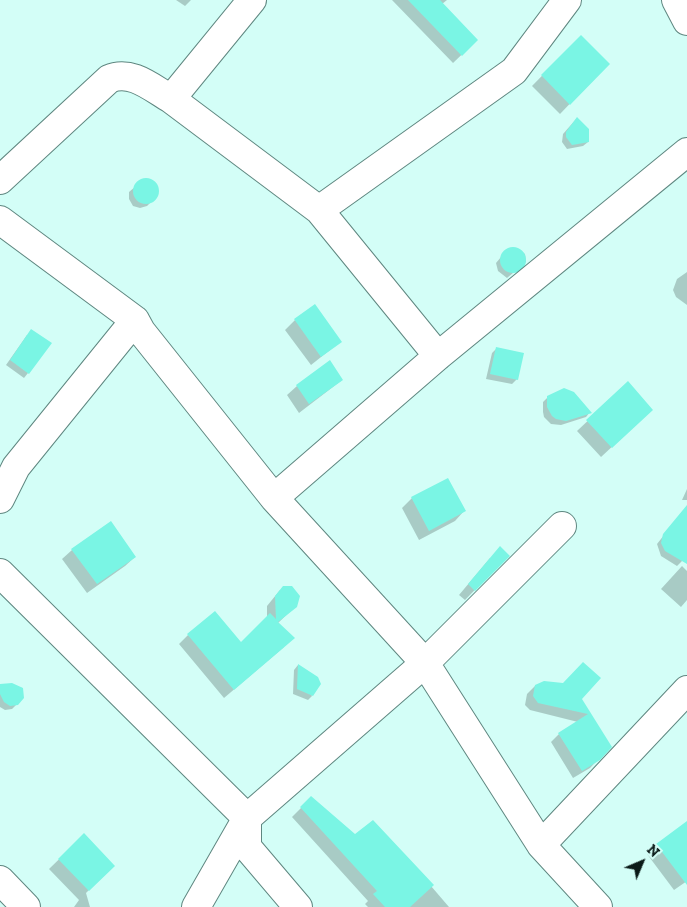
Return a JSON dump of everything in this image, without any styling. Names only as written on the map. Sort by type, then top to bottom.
[{"type":"street","points":[[171,99],[252,0]]},
{"type":"street","points":[[319,210],[514,71],[567,0]]},
{"type":"street","points":[[676,0],[687,21]]},
{"type":"street","points":[[0,180],[109,79],[117,75],[131,76],[171,99],[319,210],[438,356]]},
{"type":"street","points":[[274,498],[438,356],[687,152]]},
{"type":"street","points":[[0,220],[135,320],[141,331],[274,498],[425,663],[541,845],[598,907]]},
{"type":"street","points":[[0,499],[16,467],[135,320]]},
{"type":"street","points":[[196,907],[246,818],[425,663],[562,526]]},
{"type":"street","points":[[0,572],[246,818],[247,847],[298,907]]},
{"type":"street","points":[[541,845],[686,692]]},
{"type":"street","points":[[0,880],[26,907]]},
{"type":"building","points":[[408,0],[440,0],[478,40],[462,56]]},
{"type":"building","points":[[581,35],[610,64],[570,105],[541,75]]},
{"type":"building","points":[[577,117],[589,129],[589,142],[572,145],[566,137],[566,132]]},
{"type":"building","points":[[146,178],[155,182],[159,191],[155,200],[146,204],[137,200],[133,191],[137,182]]},
{"type":"building","points":[[513,247],[522,251],[526,260],[522,269],[513,273],[504,269],[500,260],[504,251]]},
{"type":"building","points":[[315,304],[342,342],[321,357],[294,319]]},
{"type":"building","points":[[31,329],[52,343],[29,374],[10,360]]},
{"type":"building","points":[[496,347],[524,353],[518,380],[490,374]]},
{"type":"building","points":[[330,360],[343,380],[309,404],[296,385]]},
{"type":"building","points":[[628,381],[653,410],[612,448],[586,420]]},
{"type":"building","points":[[564,388],[574,392],[592,413],[566,421],[552,416],[547,407],[547,396]]},
{"type":"building","points":[[448,478],[466,511],[429,531],[411,497]]},
{"type":"building","points":[[687,505],[687,564],[665,551],[661,543],[663,534]]},
{"type":"building","points":[[111,521],[136,557],[97,584],[71,549]]},
{"type":"building","points":[[500,546],[510,556],[475,591],[468,584]]},
{"type":"building","points":[[283,586],[292,586],[300,596],[297,607],[278,622],[295,638],[234,690],[187,634],[215,611],[241,642],[270,613],[276,619],[275,596]]},
{"type":"building","points":[[583,662],[601,678],[582,699],[612,747],[600,760],[582,771],[558,733],[588,714],[538,703],[533,696],[535,685],[544,681],[563,683]]},
{"type":"building","points":[[298,664],[318,677],[321,684],[313,696],[297,689]]},
{"type":"building","points":[[12,683],[23,688],[24,698],[18,705],[10,706],[4,702],[0,694],[0,684]]},
{"type":"building","points":[[311,796],[355,834],[373,820],[434,885],[410,907],[385,907],[373,894],[377,891],[300,807]]},
{"type":"building","points":[[687,821],[687,885],[656,844]]},
{"type":"building","points":[[84,833],[115,866],[89,891],[58,859]]}]
